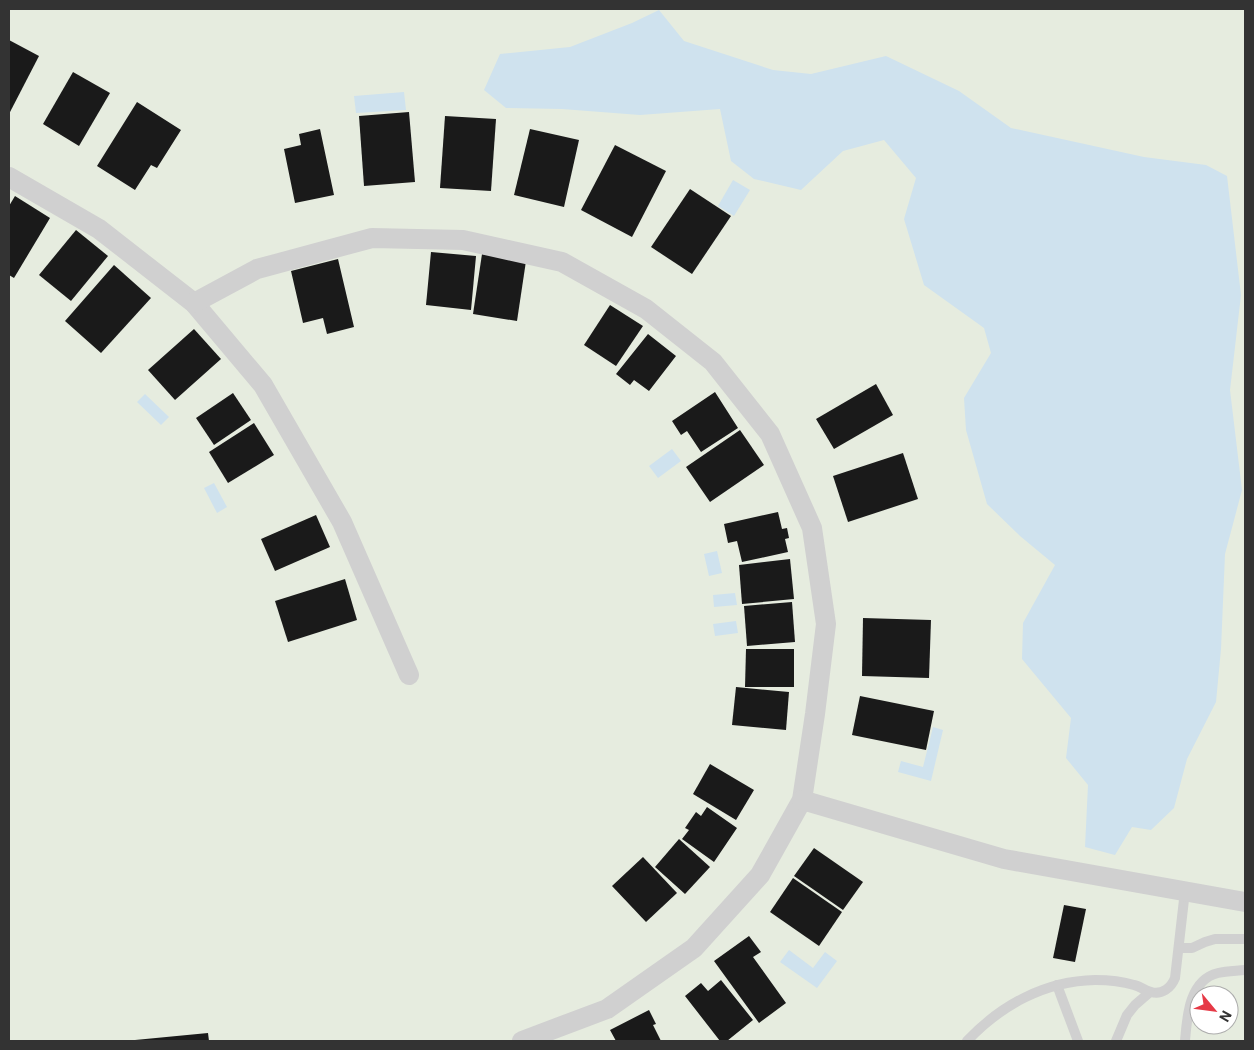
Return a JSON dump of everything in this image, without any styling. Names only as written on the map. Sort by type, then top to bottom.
[{"type":"street","points":[[9,177],[99,228],[194,303],[263,385],[342,522],[410,675]]},
{"type":"street","points":[[194,303],[257,269],[372,238],[463,240],[562,262],[646,309],[713,362],[770,434],[812,528],[826,624],[802,800],[760,874],[694,948],[607,1010],[522,1041]]},
{"type":"street","points":[[802,800],[1004,859],[1245,902]]},
{"type":"lane","points":[[967,1041],[998,1012],[1041,990],[1057,985],[1086,980],[1112,981],[1135,985],[1150,992],[1164,991],[1173,984],[1175,978],[1185,891]]},
{"type":"lane","points":[[1178,948],[1192,948],[1215,939],[1245,939]]},
{"type":"lane","points":[[1185,1041],[1186,1025],[1191,1004],[1198,987],[1204,980],[1219,973],[1245,970]]},
{"type":"lane","points":[[1057,985],[1078,1041]]},
{"type":"lane","points":[[1116,1041],[1127,1015],[1135,1004],[1150,992]]},
{"type":"shaded area","points":[[9,9],[1245,9],[1245,1041],[9,1041]]},
{"type":"water","points":[[659,10],[684,41],[773,70],[811,74],[886,56],[959,91],[1011,128],[1144,157],[1206,165],[1227,176],[1241,295],[1230,390],[1242,490],[1225,554],[1221,649],[1216,702],[1187,759],[1174,808],[1151,830],[1132,827],[1115,855],[1085,847],[1088,785],[1066,758],[1071,718],[1022,659],[1023,623],[1055,565],[1020,536],[987,504],[966,430],[964,398],[991,353],[984,328],[924,285],[904,219],[916,178],[884,140],[843,151],[801,190],[754,179],[731,161],[720,109],[640,115],[562,109],[506,108],[484,90],[500,54],[570,47],[632,23]]},
{"type":"water","points":[[404,92],[406,110],[356,113],[354,96]]},
{"type":"water","points":[[733,180],[750,190],[734,216],[718,206]]},
{"type":"water","points":[[145,394],[169,417],[161,425],[137,402]]},
{"type":"water","points":[[672,449],[681,461],[658,478],[649,466]]},
{"type":"water","points":[[214,483],[227,507],[217,513],[204,488]]},
{"type":"water","points":[[717,551],[722,573],[709,576],[704,554]]},
{"type":"water","points":[[735,593],[737,605],[714,607],[713,595]]},
{"type":"water","points":[[736,621],[738,633],[715,636],[713,624]]},
{"type":"water","points":[[933,727],[943,730],[931,781],[898,772],[901,761],[923,767]]},
{"type":"water","points":[[789,950],[813,968],[825,952],[837,961],[817,988],[780,962]]},
{"type":"building","points":[[9,40],[39,56],[9,114]]},
{"type":"building","points":[[73,72],[110,93],[79,146],[43,124]]},
{"type":"building","points":[[137,102],[181,130],[157,168],[151,165],[135,190],[97,166]]},
{"type":"building","points":[[409,112],[415,182],[364,186],[359,116]]},
{"type":"building","points":[[445,116],[496,119],[491,191],[440,188]]},
{"type":"building","points":[[320,129],[334,195],[295,203],[284,149],[301,145],[299,134]]},
{"type":"building","points":[[530,129],[579,140],[564,207],[514,195]]},
{"type":"building","points":[[615,145],[666,171],[632,237],[581,210]]},
{"type":"building","points":[[690,189],[731,216],[692,274],[651,247]]},
{"type":"building","points":[[15,196],[50,218],[14,278],[9,275],[9,206]]},
{"type":"building","points":[[76,230],[108,256],[71,301],[39,275]]},
{"type":"building","points":[[431,252],[476,256],[471,310],[426,305]]},
{"type":"building","points":[[482,254],[526,261],[517,321],[473,314]]},
{"type":"building","points":[[338,259],[354,327],[327,334],[323,318],[303,323],[291,271]]},
{"type":"building","points":[[114,265],[151,298],[101,353],[65,321]]},
{"type":"building","points":[[610,305],[643,326],[616,366],[584,345]]},
{"type":"building","points":[[194,329],[221,359],[175,400],[148,370]]},
{"type":"building","points":[[648,334],[676,356],[649,391],[634,380],[630,385],[616,374]]},
{"type":"building","points":[[876,384],[893,415],[834,449],[816,419]]},
{"type":"building","points":[[715,392],[738,428],[701,452],[687,431],[681,435],[672,421]]},
{"type":"building","points":[[233,393],[251,420],[214,445],[196,418]]},
{"type":"building","points":[[254,423],[274,455],[228,483],[209,452]]},
{"type":"building","points":[[740,430],[764,465],[710,502],[686,467]]},
{"type":"building","points":[[903,453],[918,499],[848,522],[833,476]]},
{"type":"building","points":[[778,512],[782,529],[787,528],[789,538],[785,539],[788,552],[742,562],[737,541],[728,543],[724,524]]},
{"type":"building","points":[[316,515],[330,547],[275,571],[261,539]]},
{"type":"building","points":[[790,559],[794,599],[742,604],[739,565]]},
{"type":"building","points":[[345,579],[357,620],[288,642],[275,601]]},
{"type":"building","points":[[792,602],[795,642],[747,646],[744,606]]},
{"type":"building","points":[[863,618],[931,620],[929,678],[862,676]]},
{"type":"building","points":[[746,649],[794,649],[794,687],[745,687]]},
{"type":"building","points":[[736,687],[789,692],[786,730],[732,725]]},
{"type":"building","points":[[860,696],[934,711],[926,750],[852,735]]},
{"type":"building","points":[[710,764],[754,790],[736,820],[693,794]]},
{"type":"building","points":[[707,807],[737,828],[714,862],[682,839],[689,830],[685,828],[696,812],[701,816]]},
{"type":"building","points":[[679,839],[710,867],[685,894],[655,867]]},
{"type":"building","points":[[814,848],[863,882],[843,910],[794,876]]},
{"type":"building","points":[[643,857],[677,893],[646,922],[612,886]]},
{"type":"building","points":[[793,878],[842,912],[819,946],[770,912]]},
{"type":"building","points":[[1064,905],[1086,909],[1075,962],[1053,958]]},
{"type":"building","points":[[749,936],[761,952],[753,957],[786,1003],[759,1023],[714,961]]},
{"type":"building","points":[[721,980],[753,1020],[727,1041],[720,1041],[685,996],[701,983],[708,991]]},
{"type":"building","points":[[649,1010],[656,1024],[653,1025],[661,1041],[616,1041],[610,1030]]},
{"type":"building","points":[[208,1033],[209,1041],[135,1041],[135,1040]]}]
